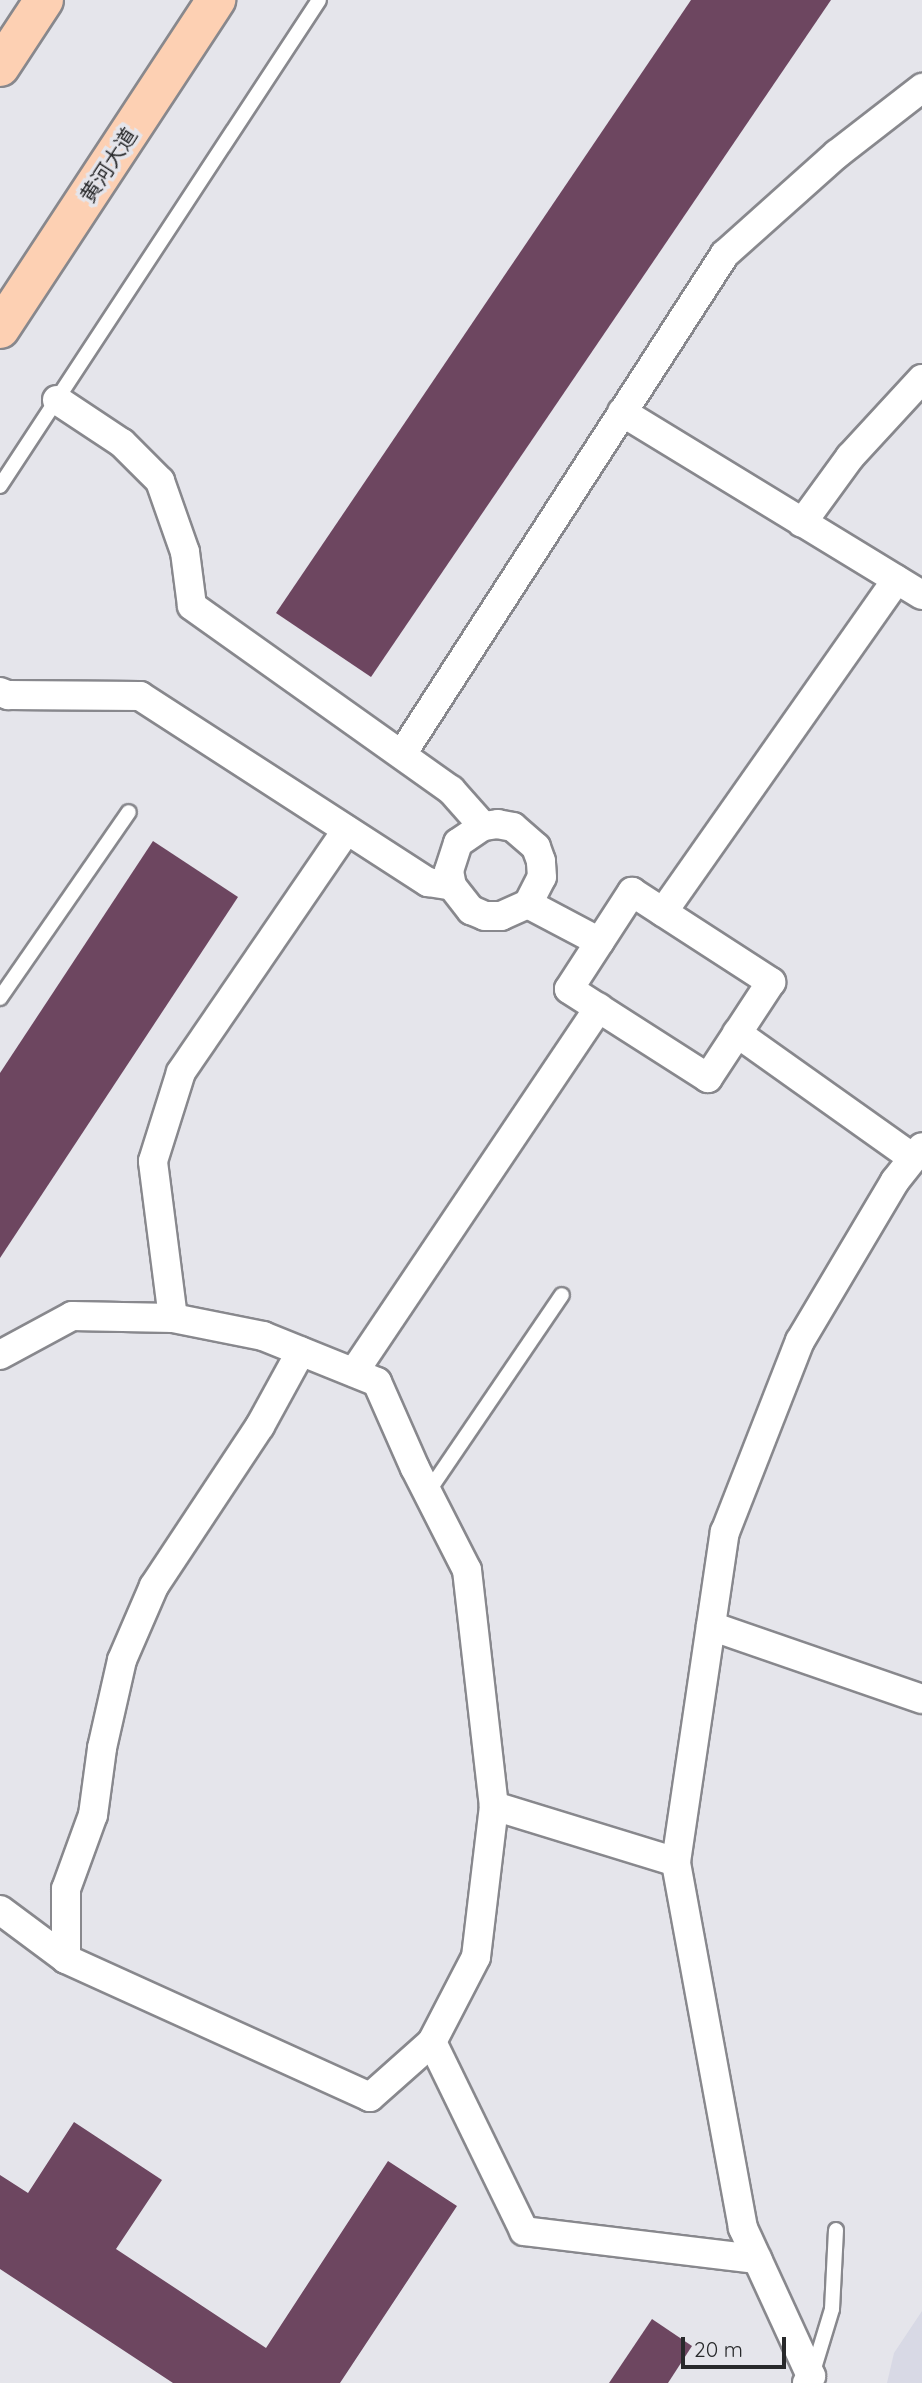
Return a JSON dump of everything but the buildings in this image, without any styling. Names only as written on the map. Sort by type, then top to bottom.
[{"type":"main road","name":"黄河大道","points":[[0,329],[216,0]]},
{"type":"main road","points":[[0,67],[32,9]]},
{"type":"street","points":[[401,754],[724,254],[836,155],[922,88]]},
{"type":"street","points":[[802,523],[850,457],[922,379]]},
{"type":"street","points":[[57,400],[122,443],[160,481],[185,552],[192,606],[451,790],[483,826]]},
{"type":"street","points":[[622,412],[922,595]]},
{"type":"street","points":[[663,912],[897,580]]},
{"type":"street","points":[[0,692],[8,695],[140,696],[428,882],[452,886]]},
{"type":"street","points":[[498,824],[513,827],[536,847],[541,861],[542,877],[528,904],[500,916],[485,916],[471,910],[452,886],[450,864],[458,843],[483,826],[498,824]]},
{"type":"street","points":[[173,1318],[153,1161],[181,1072],[347,830]]},
{"type":"street","points":[[632,892],[771,982],[708,1079],[569,989],[600,942],[632,892]]},
{"type":"street","points":[[528,904],[600,942]]},
{"type":"street","points":[[354,1373],[599,1008]]},
{"type":"street","points":[[737,1033],[918,1153],[895,1181],[800,1341],[725,1532],[676,1862],[743,2228],[809,2380]]},
{"type":"street","points":[[0,1354],[72,1316],[173,1318],[263,1336],[377,1382],[467,1570],[494,1806],[476,1957],[432,2042],[370,2097],[66,1959],[0,1910]]},
{"type":"street","points":[[66,1959],[66,1889],[93,1815],[102,1748],[122,1660],[154,1586],[260,1426],[301,1351]]},
{"type":"street","points":[[711,1626],[922,1699]]},
{"type":"street","points":[[494,1806],[676,1862]]},
{"type":"street","points":[[432,2042],[524,2231],[757,2259]]},
{"type":"lane","points":[[0,486],[319,0]]},
{"type":"lane","points":[[0,998],[129,812]]},
{"type":"lane","points":[[428,1492],[562,1295]]},
{"type":"lane","points":[[809,2380],[832,2309],[836,2230]]},
{"type":"shaded area","points":[[922,2311],[922,2383],[887,2383],[894,2353]]}]
